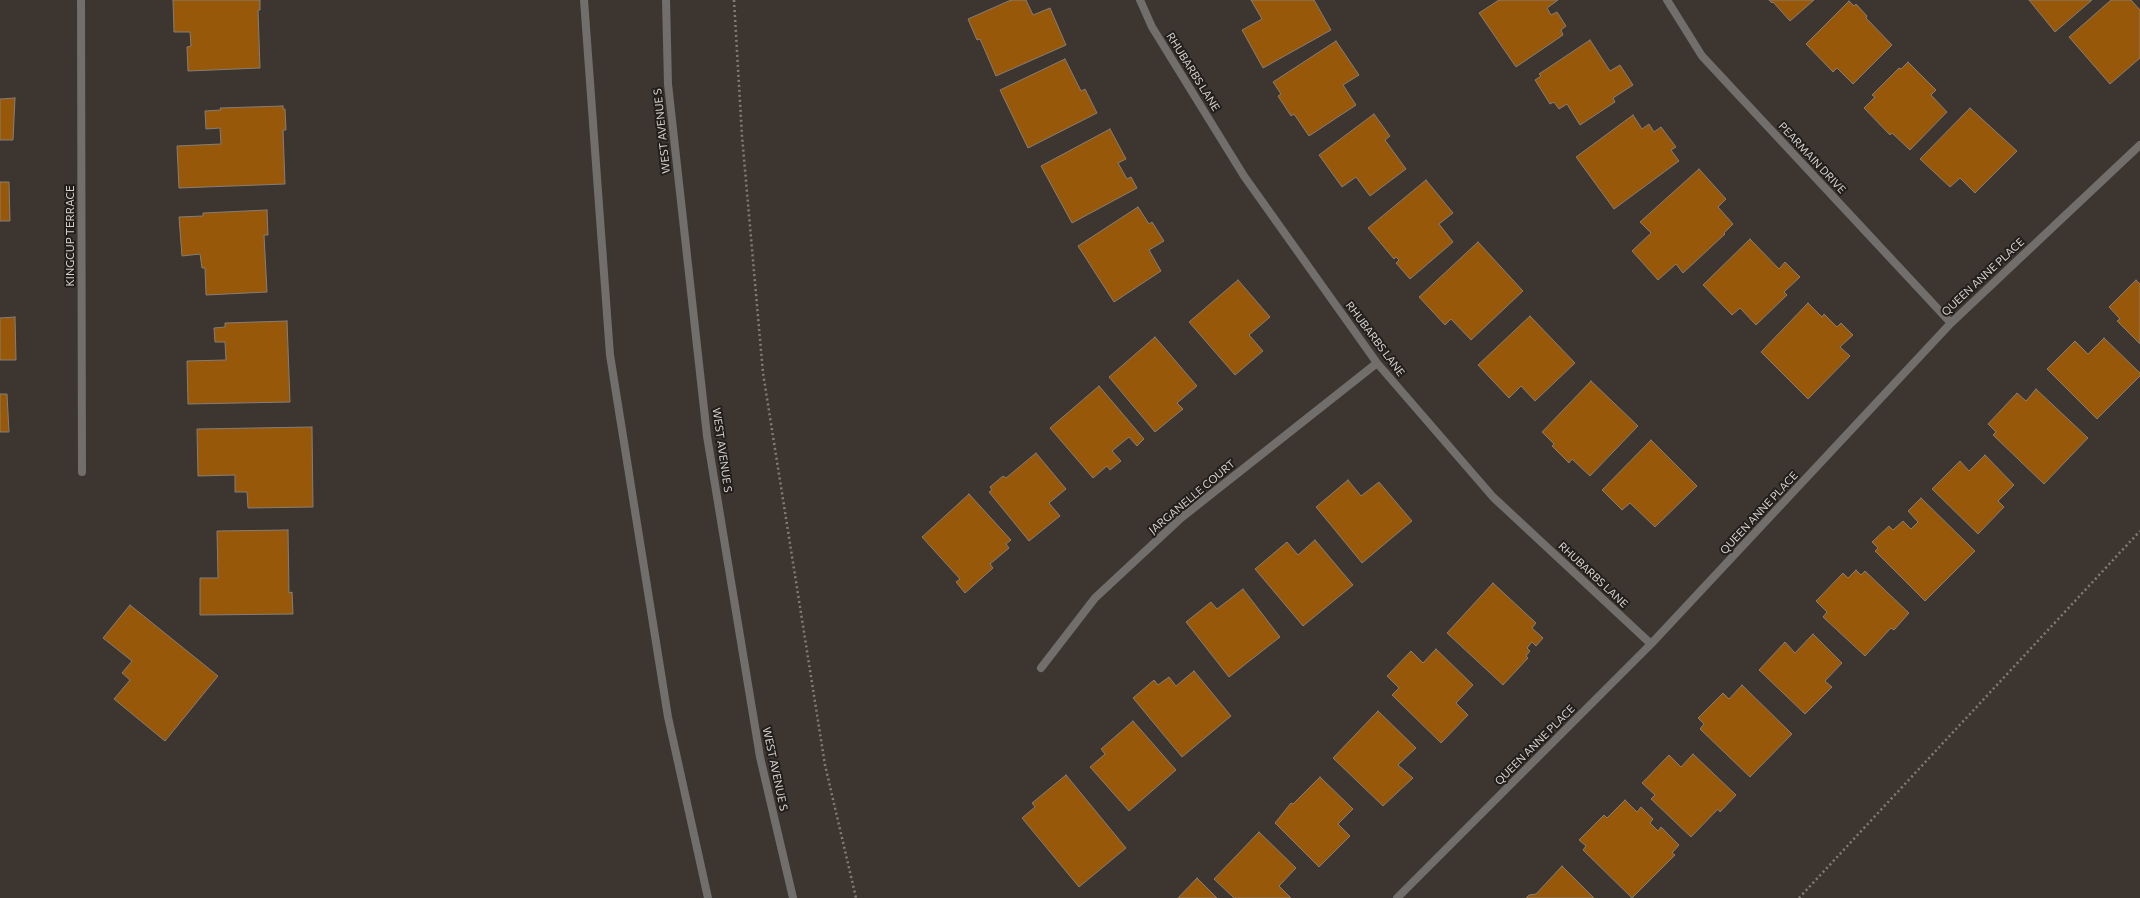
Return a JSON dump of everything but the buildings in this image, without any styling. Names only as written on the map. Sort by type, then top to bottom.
[{"type":"street","name":"KINGCUP TERRACE","points":[[81,0],[82,472]]},
{"type":"street","points":[[584,0],[610,355],[668,717],[708,898]]},
{"type":"street","name":"WEST AVENUE S","points":[[666,0],[668,84],[707,436],[760,757],[793,898]]},
{"type":"street","name":"RHUBARBS LANE","points":[[1140,0],[1152,27],[1244,176],[1377,363],[1493,497],[1652,644]]},
{"type":"street","name":"PEARMAIN DRIVE","points":[[1667,0],[1702,56],[1951,323]]},
{"type":"street","name":"QUEEN ANNE PLACE","points":[[1397,898],[1652,644],[1951,323],[2140,145]]},
{"type":"street","name":"JARGANELLE COURT","points":[[1041,668],[1095,598],[1181,518],[1377,363]]},
{"type":"path","points":[[734,0],[742,136],[763,373],[825,765],[856,898]]},
{"type":"path","points":[[1799,898],[2140,531]]}]
